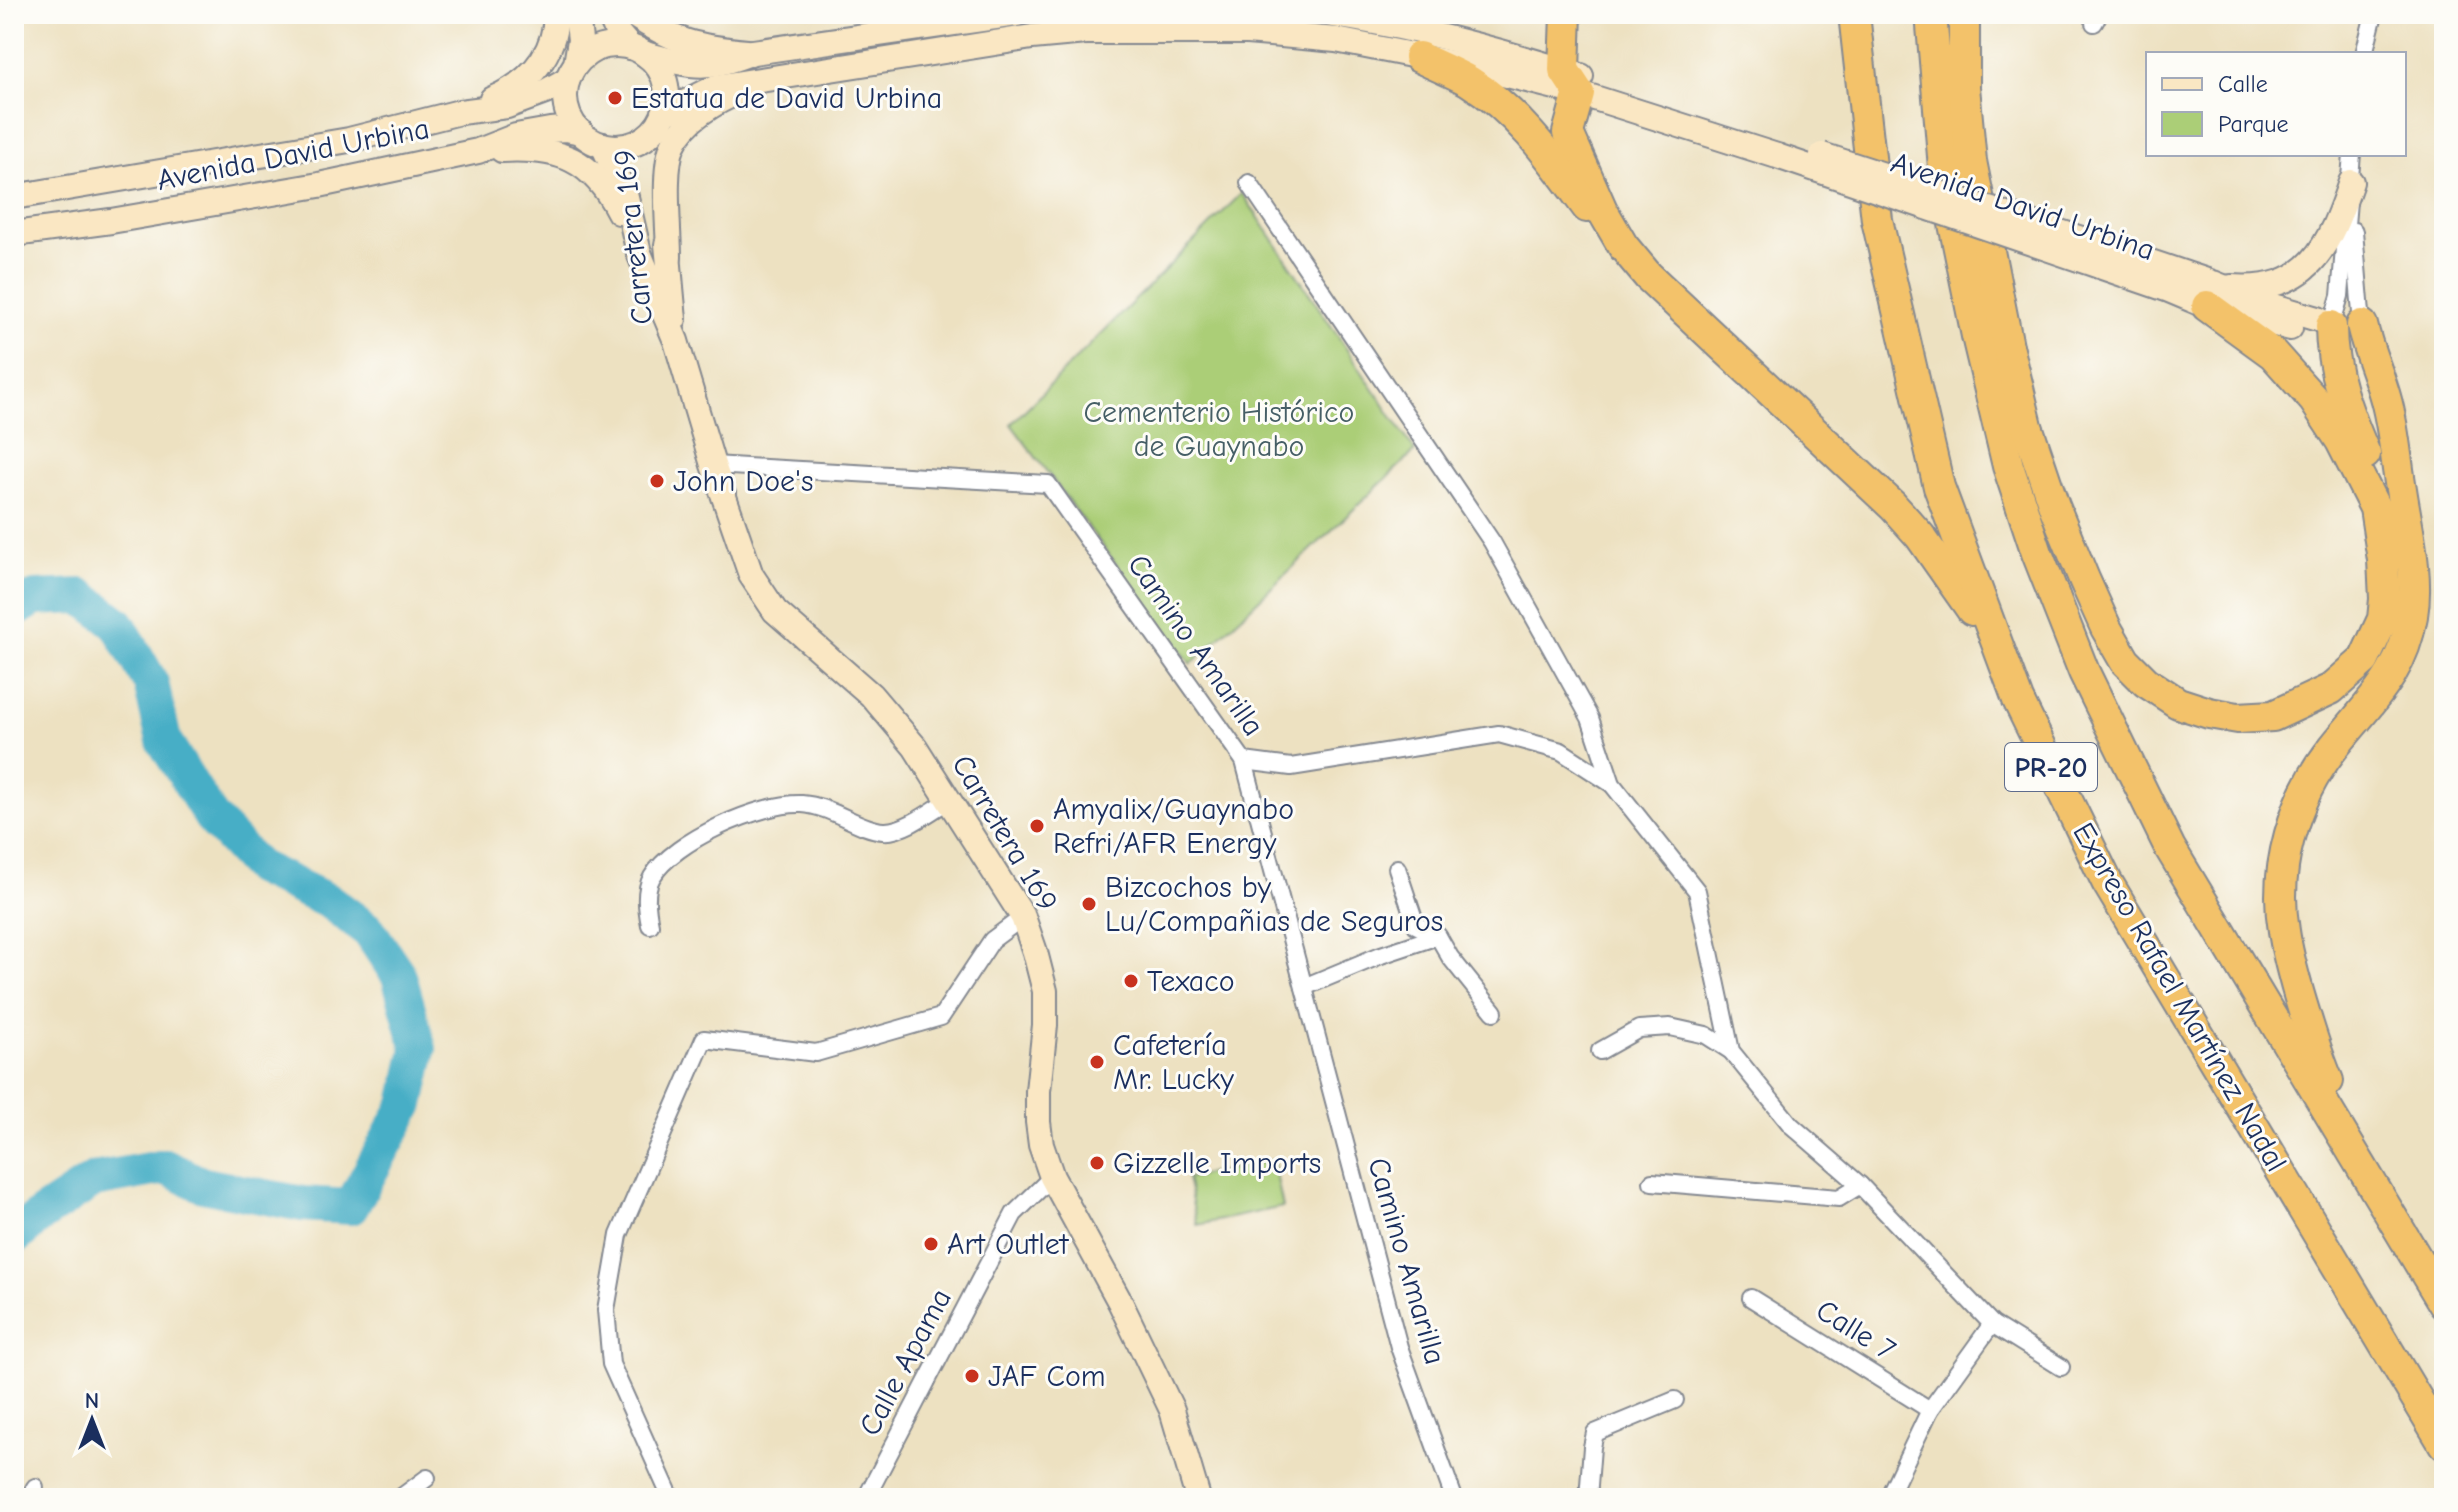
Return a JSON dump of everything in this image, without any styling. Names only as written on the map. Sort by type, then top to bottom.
[{"type":"highway","points":[[1566,14],[1572,82],[1568,133],[1602,210],[1623,246]]},
{"type":"highway","name":"Expreso Rafael Martínez Nadal","points":[[1854,14],[1877,220],[1939,487],[2018,700],[2107,882],[2444,1444]]},
{"type":"highway","name":"PR-20","points":[[1931,14],[1945,180],[1977,336],[2008,466],[2037,553],[2084,672],[2170,848],[2444,1304]]},
{"type":"highway","points":[[1964,14],[1964,87],[1971,161],[2024,412],[2054,506],[2106,628],[2125,661],[2146,682],[2178,703],[2238,718],[2273,716],[2331,689],[2364,660],[2383,619],[2383,560],[2373,476],[2338,386],[2331,350],[2331,326]]},
{"type":"highway","points":[[1419,57],[1468,81],[1500,104],[1533,137],[1604,228],[1648,276],[1902,516],[1960,590],[2005,665]]},
{"type":"highway","points":[[2210,294],[2273,354],[2314,400],[2341,441],[2375,508]]},
{"type":"highway","points":[[2362,325],[2386,400],[2412,562],[2413,612],[2408,634],[2385,685],[2333,748],[2303,798],[2286,846],[2282,903],[2283,928],[2311,1040],[2377,1193]]},
{"type":"highway","points":[[2331,326],[2346,341],[2354,355],[2372,402],[2387,461],[2401,492]]},
{"type":"street","points":[[460,112],[510,91],[538,68],[550,45],[556,14]]},
{"type":"street","points":[[577,14],[580,40],[565,103],[571,119],[581,132],[603,145],[628,145],[643,139],[660,120],[667,96],[665,80],[657,65],[617,32],[609,14]]},
{"type":"street","points":[[632,14],[670,37],[697,46],[753,52],[1016,14]]},
{"type":"street","name":"Avenida David Urbina","points":[[1327,14],[1417,30],[1777,148],[2098,255],[2169,290],[2210,294],[2310,333],[2318,333],[2331,326]]},
{"type":"street","points":[[2364,52],[2374,14]]},
{"type":"street","name":"Avenida David Urbina","points":[[660,120],[716,87],[1032,37],[1086,32],[1247,32],[1336,40],[1487,70],[1572,82]]},
{"type":"street","points":[[572,71],[596,49],[613,45],[702,66],[727,63],[753,52]]},
{"type":"street","name":"Avenida David Urbina","points":[[14,197],[349,140],[460,112],[507,106],[545,92],[572,71]]},
{"type":"street","points":[[669,257],[667,171],[673,146],[684,129],[705,111],[728,97],[775,77]]},
{"type":"street","name":"Carretera 169","points":[[660,120],[653,162],[669,257],[676,341]]},
{"type":"street","name":"Avenida David Urbina","points":[[14,234],[111,221],[303,187],[478,151],[516,136],[566,129],[581,132]]},
{"type":"street","name":"Carretera 169","points":[[603,145],[626,197],[639,253],[676,341],[713,465],[751,575],[775,611],[871,695],[915,747],[1023,917],[1045,991],[1038,1091],[1041,1145],[1052,1177],[1120,1302],[1172,1410],[1198,1498]]},
{"type":"street","points":[[478,151],[536,150],[577,161],[603,185],[639,253]]},
{"type":"street","points":[[2331,326],[2340,296],[2352,156]]},
{"type":"street","points":[[2210,294],[2234,287],[2278,282],[2297,274],[2324,247],[2336,225],[2351,182]]},
{"type":"street","points":[[2351,182],[2362,325]]},
{"type":"street","points":[[1249,183],[1492,542],[1590,718],[1612,784]]},
{"type":"street","name":"Camino Amarilla","points":[[713,465],[1048,484],[1244,761],[1399,1347],[1454,1498]]},
{"type":"street","points":[[1244,761],[1291,767],[1499,734],[1561,751],[1612,784],[1697,891],[1731,1051]]},
{"type":"street","points":[[650,925],[647,904],[651,878],[680,849],[704,833],[729,822],[778,806],[803,804],[827,809],[884,832],[896,830],[949,800]]},
{"type":"street","points":[[1397,868],[1416,925],[1438,936],[1450,957],[1494,1012]]},
{"type":"street","points":[[671,1498],[611,1364],[606,1310],[619,1235],[704,1039],[816,1053],[941,1017],[992,940],[1023,917]]},
{"type":"street","points":[[1304,987],[1381,955],[1438,936]]},
{"type":"street","points":[[1600,1051],[1639,1029],[1670,1027],[1706,1035],[1731,1051],[1791,1125],[1860,1185],[1992,1324],[2061,1367]]},
{"type":"street","name":"Calle Apama","points":[[866,1498],[1014,1214],[1052,1177]]},
{"type":"street","points":[[1652,1182],[1839,1198],[1860,1185]]},
{"type":"street","name":"Calle 7","points":[[1751,1298],[1930,1410]]},
{"type":"street","points":[[1888,1498],[1930,1410],[1992,1324]]},
{"type":"street","points":[[1588,1498],[1595,1433],[1675,1400]]},
{"type":"street","points":[[400,1498],[427,1478]]},
{"type":"green space","name":"Cementerio Histórico de Guaynabo","points":[[1242,193],[1415,451],[1191,664],[1011,424]]},
{"type":"green space","points":[[1273,1160],[1283,1207],[1197,1225],[1187,1178]]},
{"type":"waterway","points":[[14,611],[35,598],[81,596],[118,624],[151,683],[164,741],[211,817],[257,867],[330,902],[369,931],[399,976],[419,1049],[407,1104],[351,1207],[303,1204],[203,1185],[165,1167],[94,1180],[41,1215],[14,1238]]},
{"type":"place","name":"Estatua de David Urbina","points":[[615,98]]},
{"type":"place","name":"John Doe's","points":[[657,481]]},
{"type":"place","name":"Amyalix/Guaynabo Refri/AFR Energy","points":[[1037,826]]},
{"type":"place","name":"Bizcochos by Lu/Compañias de Seguros","points":[[1089,904]]},
{"type":"place","name":"Texaco","points":[[1131,981]]},
{"type":"place","name":"Cafetería Mr. Lucky","points":[[1097,1062]]},
{"type":"place","name":"Gizzelle Imports","points":[[1097,1163]]},
{"type":"place","name":"Art Outlet","points":[[931,1244]]},
{"type":"place","name":"JAF Com","points":[[972,1376]]}]
